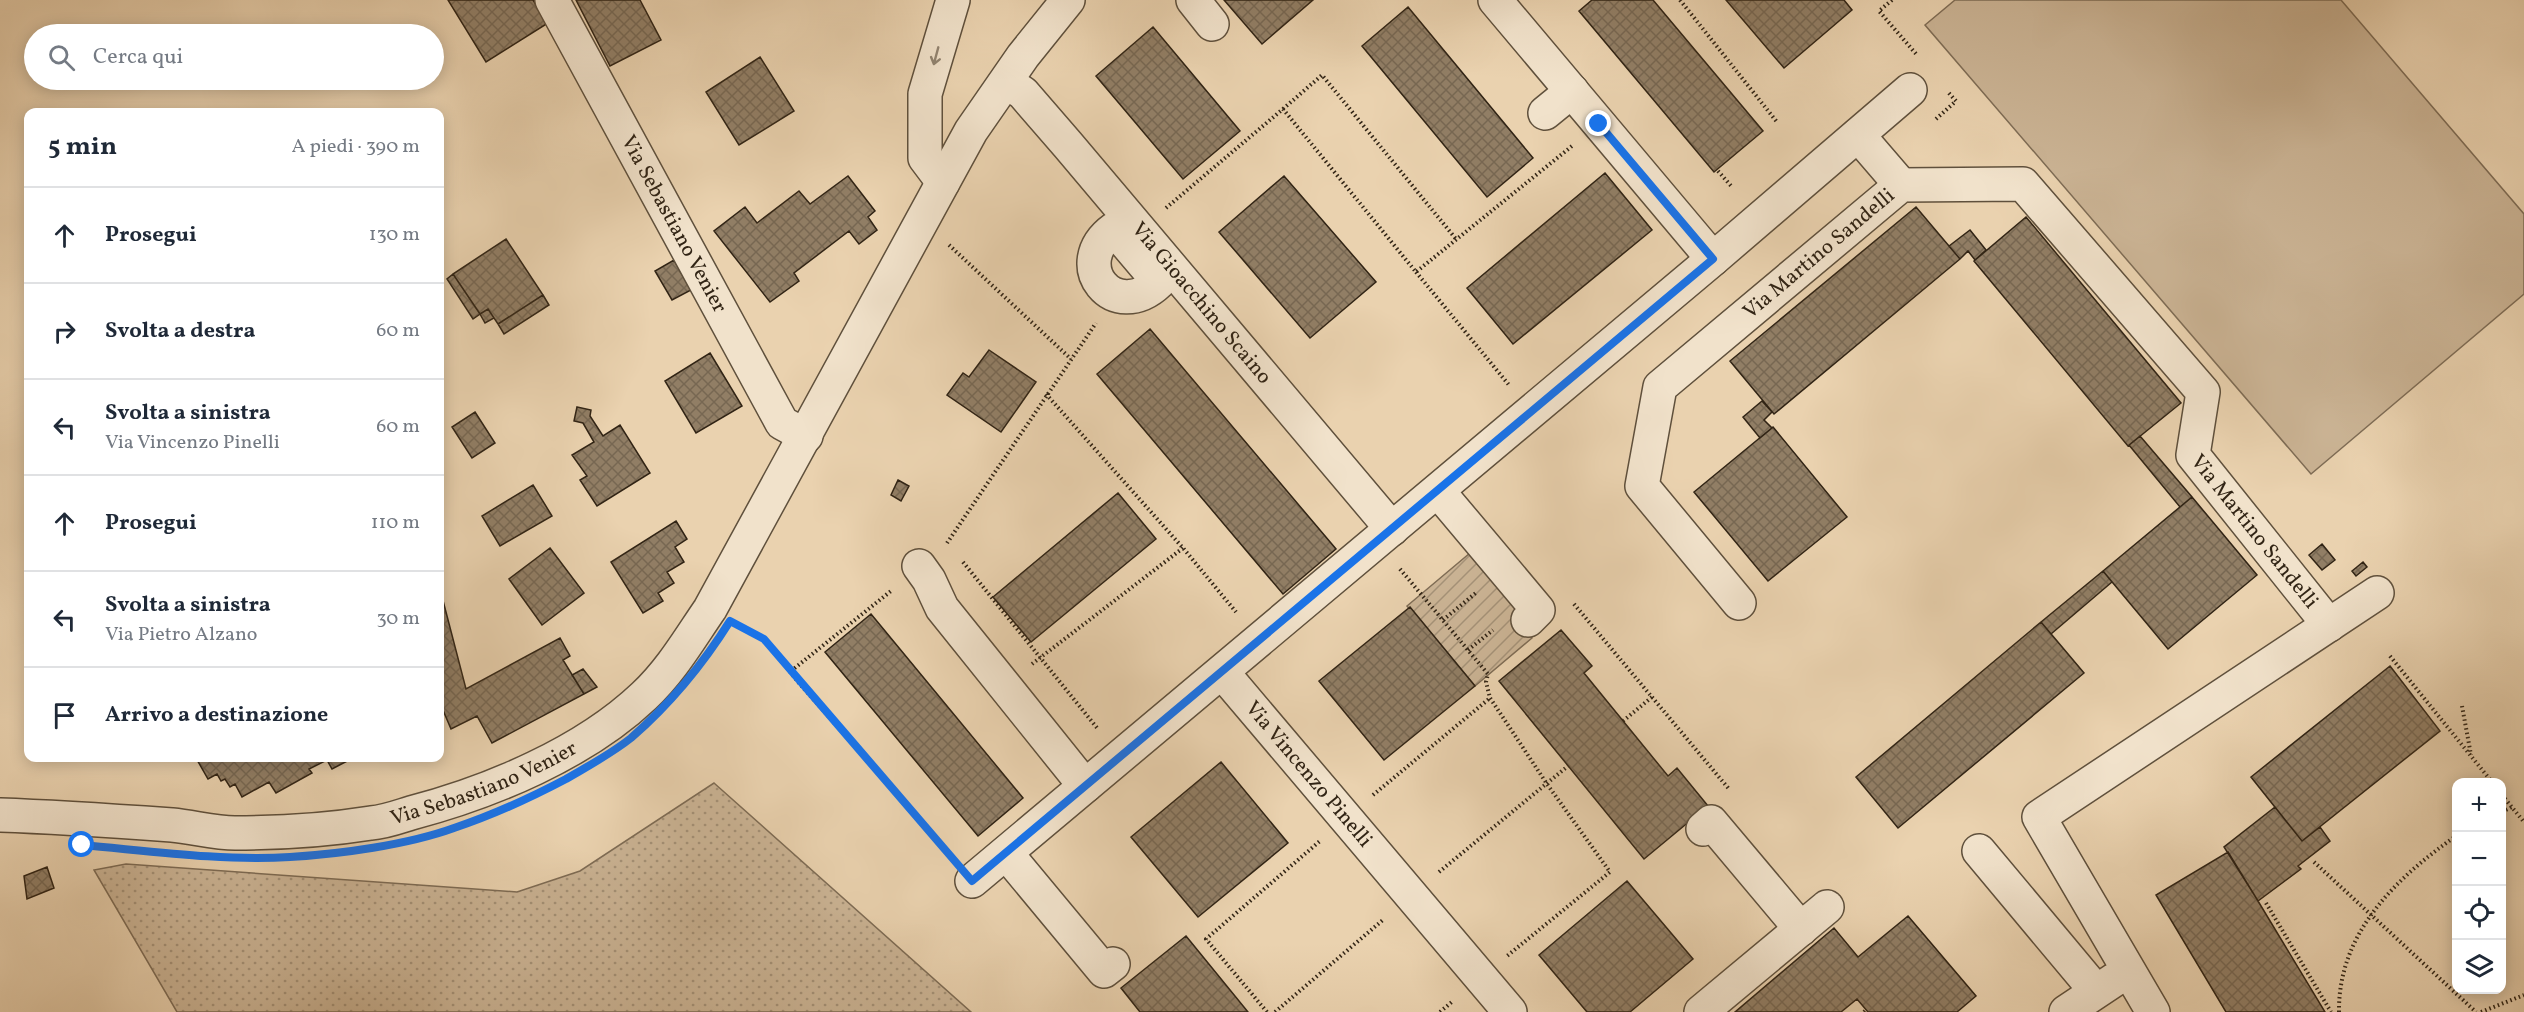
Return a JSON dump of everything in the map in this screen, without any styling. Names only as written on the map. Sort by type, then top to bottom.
[{"type":"street","name":"Via Sebastiano Venier","points":[[552,0],[782,423],[806,436]]},
{"type":"street","points":[[943,182],[925,158],[925,94],[953,0]]},
{"type":"street","name":"Via Sebastiano Venier","points":[[0,815],[107,820],[195,827],[233,833],[290,831],[373,823],[439,806],[500,783],[566,751],[612,722],[644,696],[667,670],[710,609],[971,131],[1023,56],[1068,0]]},
{"type":"street","points":[[1495,0],[1713,259]]},
{"type":"street","name":"Via Gioacchino Scaino","points":[[1006,82],[1023,93],[1392,529]]},
{"type":"street","points":[[972,881],[1438,491],[1910,90]]},
{"type":"street","points":[[1545,113],[1572,91]]},
{"type":"street","points":[[1858,135],[1901,185]]},
{"type":"street","name":"Via Martino Sandelli","points":[[1739,603],[1642,486],[1660,387],[1901,185],[2023,184],[2204,392],[2193,455],[2329,625]]},
{"type":"street","points":[[1438,491],[1538,610],[1528,620]]},
{"type":"street","points":[[919,566],[929,580],[942,608],[1085,786]]},
{"type":"street","name":"Via Martino Sandelli","points":[[2153,1012],[2039,817],[2377,593]]},
{"type":"street","name":"Via Vincenzo Pinelli","points":[[1222,672],[1510,1012]]},
{"type":"street","points":[[1703,829],[1711,822],[1801,929]]},
{"type":"street","points":[[1979,851],[2096,991]]},
{"type":"street","points":[[1006,854],[1104,971],[1113,964]]},
{"type":"street","points":[[1701,1012],[1827,907]]},
{"type":"street","points":[[2066,1012],[2129,972]]},
{"type":"path","points":[[1680,0],[1777,122]]},
{"type":"path","points":[[1139,231],[1322,75],[1456,239]]},
{"type":"path","points":[[1283,109],[1531,411]]},
{"type":"path","points":[[1416,272],[1575,144]]},
{"type":"path","points":[[1718,171],[1732,187]]},
{"type":"path","points":[[942,238],[1071,359]]},
{"type":"path","points":[[947,543],[1114,296]]},
{"type":"path","points":[[1047,394],[1184,548],[1260,640]]},
{"type":"path","points":[[938,537],[952,550]]},
{"type":"path","points":[[1004,686],[1184,548]]},
{"type":"path","points":[[958,556],[1101,733]]},
{"type":"path","points":[[1398,567],[1488,674],[1486,682],[1490,698],[1547,784],[1610,872],[1440,1012]]},
{"type":"path","points":[[791,671],[892,590],[887,581]]},
{"type":"path","points":[[1443,620],[1484,586]]},
{"type":"path","points":[[1569,597],[1736,797]]},
{"type":"path","points":[[739,625],[764,639],[972,881]]},
{"type":"path","points":[[2390,656],[2488,778]]},
{"type":"path","points":[[1623,721],[1652,697]]},
{"type":"path","points":[[1367,801],[1490,698]]},
{"type":"path","points":[[2462,706],[2471,756]]},
{"type":"path","points":[[1433,878],[1568,766]]},
{"type":"path","points":[[2506,800],[2524,822]]},
{"type":"path","points":[[2506,810],[2511,807]]},
{"type":"path","points":[[1267,1012],[1206,939],[1322,839]]},
{"type":"path","points":[[2339,1012],[2339,993],[2348,953],[2370,915],[2430,854],[2452,839]]},
{"type":"path","points":[[2314,862],[2476,1012]]},
{"type":"path","points":[[2266,903],[2331,1012]]},
{"type":"path","points":[[1275,1012],[1387,916]]},
{"type":"path","points":[[2481,1012],[2524,995]]},
{"type":"shaded area","points":[[1955,0],[2341,0],[2524,214],[2524,294],[2311,474],[1925,25]]},
{"type":"shaded area","points":[[1470,553],[1533,627],[1527,632],[1532,638],[1475,686],[1407,606]]},
{"type":"shaded area","points":[[714,783],[971,1012],[177,1012],[94,870],[126,864],[517,892],[580,871]]},
{"type":"building","points":[[448,0],[533,0],[548,23],[486,62]]},
{"type":"building","points":[[576,0],[640,0],[661,40],[610,66]]},
{"type":"building","points":[[1224,0],[1313,0],[1262,44]]},
{"type":"building","points":[[1592,0],[1653,0],[1763,131],[1714,172],[1579,11]]},
{"type":"building","points":[[1726,0],[1844,0],[1852,10],[1784,68]]},
{"type":"building","points":[[1408,7],[1533,158],[1487,197],[1362,46]]},
{"type":"building","points":[[1153,27],[1240,131],[1183,179],[1096,76]]},
{"type":"building","points":[[760,57],[794,111],[739,145],[706,92]]},
{"type":"building","points":[[1605,173],[1652,230],[1513,344],[1467,288]]},
{"type":"building","points":[[848,176],[875,211],[868,217],[877,230],[859,244],[849,231],[794,273],[799,281],[770,302],[714,231],[745,207],[757,223],[799,191],[810,204]]},
{"type":"building","points":[[1284,176],[1376,282],[1310,338],[1219,232]]},
{"type":"building","points":[[1916,207],[1960,259],[1774,414],[1730,361]]},
{"type":"building","points":[[2026,217],[2181,403],[2128,446],[1974,261]]},
{"type":"building","points":[[1970,230],[1986,250],[1975,260],[1968,251],[1960,259],[1949,246]]},
{"type":"building","points":[[506,239],[543,295],[498,324],[488,309],[480,314],[453,274]]},
{"type":"building","points":[[674,260],[691,290],[672,300],[655,271]]},
{"type":"building","points":[[453,274],[480,314],[473,319],[447,279]]},
{"type":"building","points":[[543,295],[549,305],[504,334],[498,324]]},
{"type":"building","points":[[488,309],[494,318],[485,323],[480,314]]},
{"type":"building","points":[[1150,329],[1336,549],[1283,594],[1097,374]]},
{"type":"building","points":[[989,350],[1036,382],[1001,432],[947,395],[963,373],[969,377]]},
{"type":"building","points":[[710,353],[742,406],[696,433],[665,381]]},
{"type":"building","points":[[1762,401],[1772,412],[1764,420],[1772,428],[1760,438],[1743,417]]},
{"type":"building","points":[[577,407],[591,410],[590,416],[603,436],[620,425],[650,473],[597,506],[580,480],[587,476],[572,455],[594,442],[583,423],[574,421]]},
{"type":"building","points":[[475,412],[495,443],[472,458],[452,427]]},
{"type":"building","points":[[1773,427],[1847,517],[1768,581],[1694,492]]},
{"type":"building","points":[[2140,436],[2192,497],[2180,507],[2129,445]]},
{"type":"building","points":[[898,480],[909,486],[901,501],[891,495]]},
{"type":"building","points":[[533,485],[552,516],[500,546],[482,516]]},
{"type":"building","points":[[1118,493],[1156,539],[1031,642],[993,597]]},
{"type":"building","points":[[2192,497],[2257,575],[2168,649],[2103,571]]},
{"type":"building","points":[[676,521],[687,539],[675,547],[684,562],[667,572],[674,583],[658,593],[663,601],[643,613],[611,562]]},
{"type":"building","points":[[2322,544],[2335,560],[2322,570],[2309,555]]},
{"type":"building","points":[[550,548],[584,593],[542,625],[509,579]]},
{"type":"building","points":[[2363,562],[2367,567],[2356,576],[2352,571]]},
{"type":"building","points":[[2103,571],[2112,582],[2051,634],[2041,622]]},
{"type":"building","points":[[444,604],[466,689],[560,638],[570,656],[563,660],[584,694],[492,743],[477,716],[451,729],[444,712]]},
{"type":"building","points":[[1410,607],[1475,686],[1384,760],[1319,681]]},
{"type":"building","points":[[871,614],[1023,798],[978,836],[825,652]]},
{"type":"building","points":[[2041,622],[2084,673],[1898,828],[1856,777]]},
{"type":"building","points":[[1561,630],[1592,666],[1584,673],[1668,776],[1677,768],[1708,806],[1644,859],[1499,681]]},
{"type":"building","points":[[2390,666],[2440,731],[2302,841],[2251,777]]},
{"type":"building","points":[[583,669],[597,687],[584,694],[572,675]]},
{"type":"building","points":[[198,762],[323,762],[309,769],[312,773],[276,793],[269,782],[242,797],[235,784],[230,787],[225,779],[221,781],[217,774],[208,779]]},
{"type":"building","points":[[328,762],[345,762],[332,769]]},
{"type":"building","points":[[1221,762],[1288,843],[1198,917],[1131,837]]},
{"type":"building","points":[[2275,807],[2302,841],[2320,827],[2330,841],[2298,866],[2301,869],[2258,901],[2224,847]]},
{"type":"building","points":[[2228,852],[2325,1012],[2226,1012],[2156,895]]},
{"type":"building","points":[[47,867],[54,888],[27,899],[24,876]]},
{"type":"building","points":[[1627,881],[1693,959],[1630,1012],[1587,1012],[1539,955]]},
{"type":"building","points":[[1908,916],[1976,996],[1957,1012],[1868,1012],[1857,999],[1841,1012],[1735,1012],[1834,928],[1858,957]]},
{"type":"building","points":[[1186,936],[1248,1012],[1140,1012],[1121,988]]},
{"type":"route","points":[[82,845],[195,855],[290,857],[371,848],[453,829],[537,794],[594,764],[629,739],[654,717],[682,687],[713,648],[730,621],[764,639],[972,881],[1713,259],[1599,124]]}]
